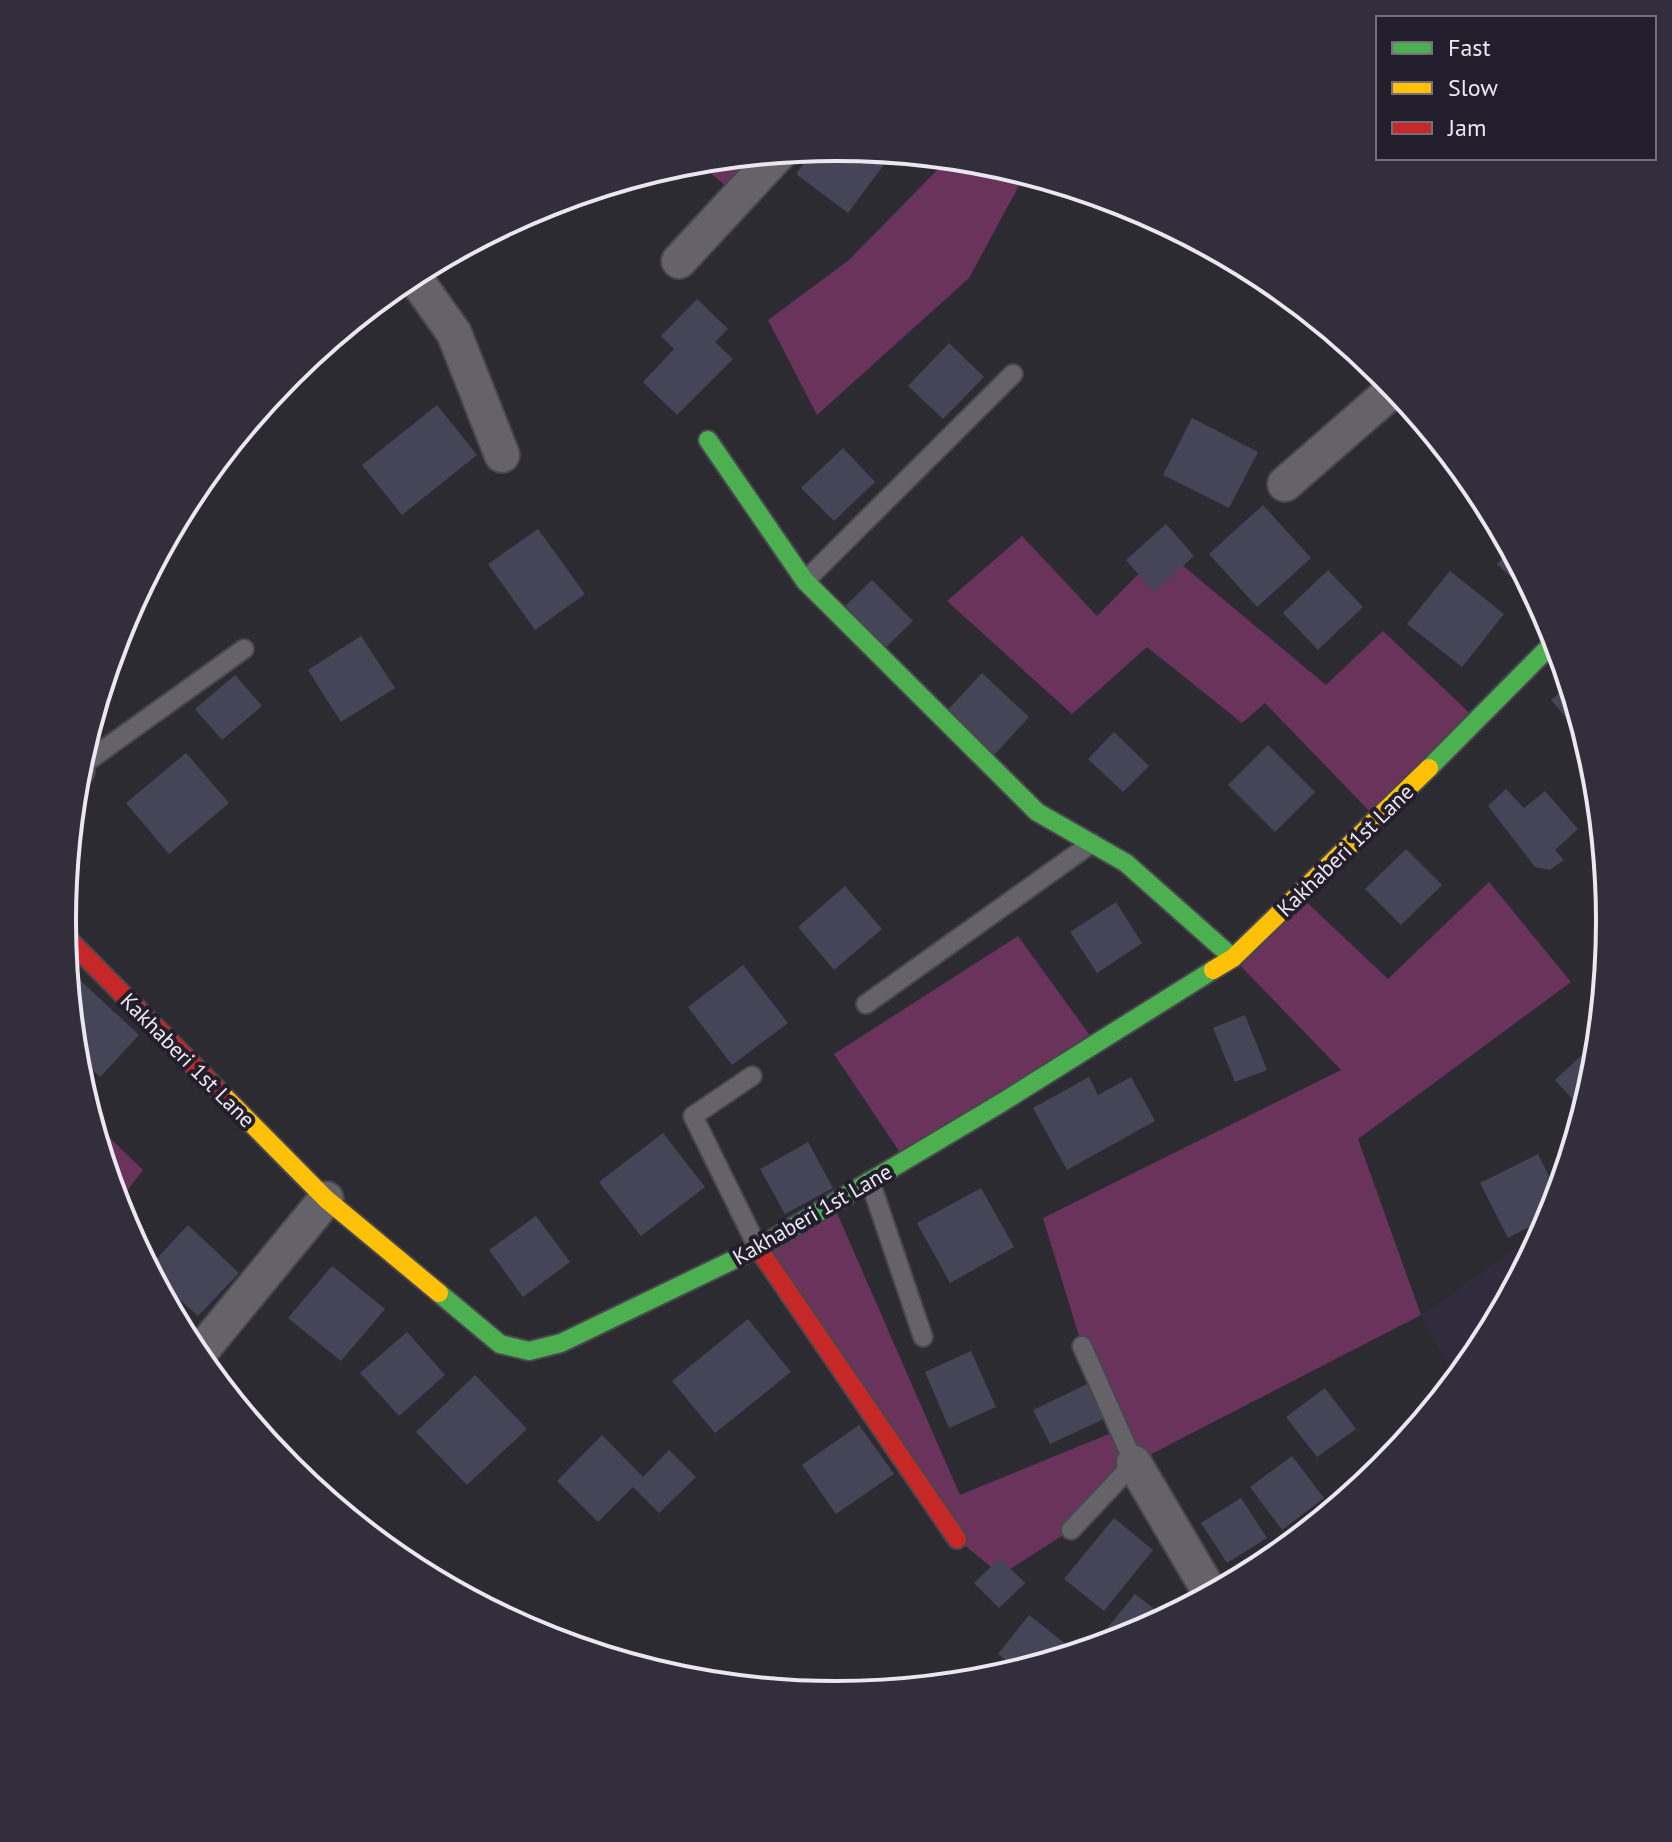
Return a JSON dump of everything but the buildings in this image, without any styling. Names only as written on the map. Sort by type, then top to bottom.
[{"type":"street","points":[[679,261],[768,165]]},
{"type":"street","points":[[420,285],[454,333],[502,455]]},
{"type":"street","points":[[1285,484],[1385,397]]},
{"type":"street","points":[[708,440],[805,581],[1037,812],[1126,863],[1233,958]]},
{"type":"street","name":"Kakhaberi 1st Lane","points":[[77,948],[326,1199],[500,1344],[529,1351],[561,1343],[758,1248],[1233,958],[1378,820],[1546,650]]},
{"type":"street","points":[[206,1345],[326,1199]]},
{"type":"street","points":[[758,1248],[957,1539]]},
{"type":"street","points":[[1134,1463],[1206,1585]]},
{"type":"lane","points":[[805,581],[1013,374]]},
{"type":"lane","points":[[95,756],[244,649]]},
{"type":"lane","points":[[866,1004],[1092,843]]},
{"type":"lane","points":[[752,1076],[693,1116],[758,1248]]},
{"type":"lane","points":[[870,1181],[923,1337]]},
{"type":"lane","points":[[1071,1530],[1134,1463],[1082,1346]]},
{"type":"shaded area","points":[[768,165],[739,197],[710,172]]},
{"type":"shaded area","points":[[939,169],[1020,184],[969,278],[817,415],[768,320],[849,260]]},
{"type":"shaded area","points":[[1022,536],[1097,616],[1163,549],[1326,685],[1383,631],[1477,720],[1378,820],[1265,703],[1242,723],[1147,647],[1072,714],[947,601]]},
{"type":"shaded area","points":[[1489,882],[1571,982],[1358,1139],[1421,1315],[1134,1463],[1071,1530],[1001,1575],[957,1539],[758,1248],[833,1204],[960,1495],[1119,1430],[1082,1346],[1043,1218],[1341,1070],[1233,958],[1299,895],[1388,979]]},
{"type":"shaded area","points":[[1018,936],[1096,1044],[905,1160],[834,1054]]},
{"type":"shaded area","points":[[107,1136],[143,1170],[126,1192]]},
{"type":"shaded area","points":[[1524,1244],[1494,1301],[1450,1369],[1421,1315]]},
{"type":"traffic: fast","points":[[708,440],[805,581],[1037,812],[1126,863],[1233,958]]},
{"type":"traffic: fast","points":[[1429,768],[1546,650]]},
{"type":"traffic: fast","points":[[439,1293],[500,1344],[529,1351],[561,1343],[758,1248],[1001,1103],[1213,970]]},
{"type":"traffic: slow","points":[[1213,970],[1233,958],[1429,768]]},
{"type":"traffic: slow","points":[[221,1093],[326,1199],[439,1293]]},
{"type":"traffic: jam","points":[[77,948],[221,1093]]},
{"type":"traffic: jam","points":[[758,1248],[957,1539]]}]
